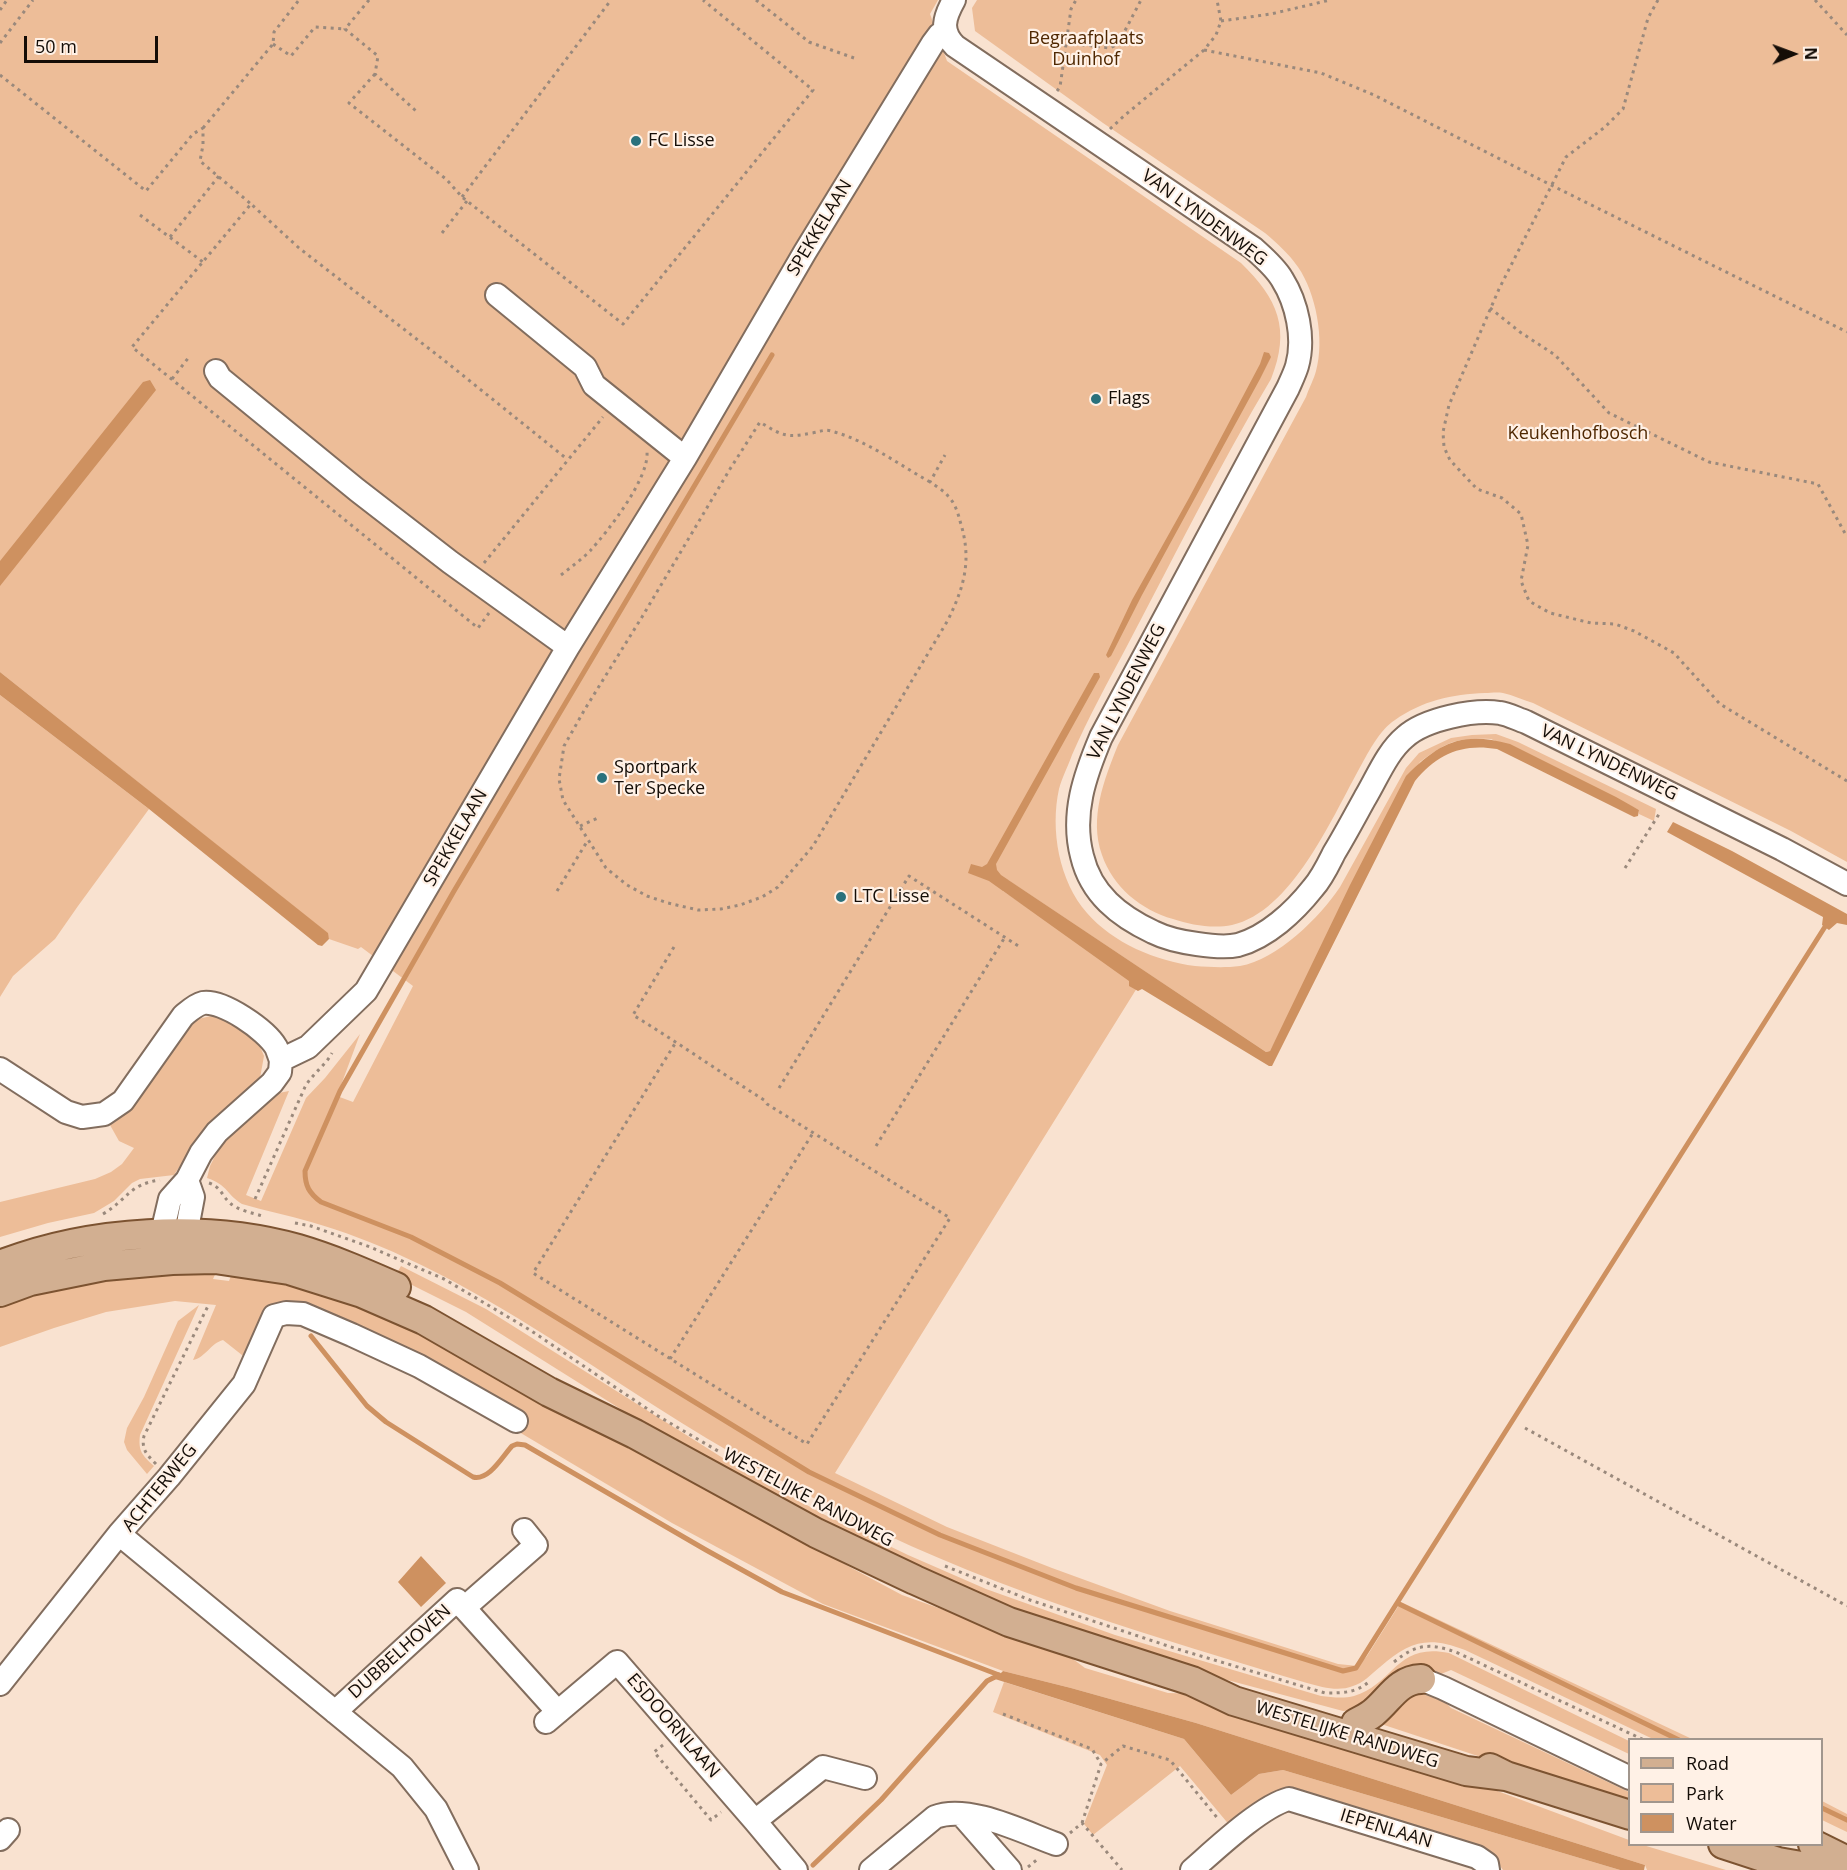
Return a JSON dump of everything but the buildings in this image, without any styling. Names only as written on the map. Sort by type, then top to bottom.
[{"type":"main road","name":"WESTELIJKE RANDWEG","points":[[0,1265],[25,1255],[95,1240],[141,1234],[216,1236],[263,1241],[298,1249],[349,1266],[419,1297],[491,1336],[584,1393],[635,1434]]},
{"type":"main road","name":"WESTELIJKE RANDWEG","points":[[0,1292],[30,1281],[104,1266],[215,1259],[289,1270],[362,1293],[424,1320],[549,1392],[635,1434],[816,1533],[915,1581],[1009,1622],[1192,1681],[1234,1701],[1466,1771],[1506,1776]]},
{"type":"main road","points":[[1356,1723],[1372,1714],[1403,1684],[1410,1680],[1421,1679]]},
{"type":"main road","name":"WESTELIJKE RANDWEG","points":[[1192,1681],[1238,1688],[1467,1757],[1506,1776],[1628,1815]]},
{"type":"main road","points":[[1726,1846],[1787,1866],[1824,1870]]},
{"type":"main road","points":[[1815,1846],[1847,1861]]},
{"type":"street","name":"SPEKKELAAN","points":[[281,1060],[308,1047],[366,992],[568,646],[685,458],[835,202],[933,43],[945,32],[945,20],[954,0]]},
{"type":"street","name":"VAN LYNDENWEG","points":[[945,32],[955,46],[1253,248],[1282,278],[1297,315],[1299,338],[1297,364],[1288,388],[1101,737],[1088,767],[1080,792],[1077,825],[1081,855],[1090,879],[1103,899],[1139,926],[1164,938],[1215,946],[1237,945],[1264,934],[1286,917],[1313,888],[1389,756],[1405,736],[1445,717],[1470,713],[1500,713],[1526,722],[1782,849],[1847,884]]},
{"type":"street","points":[[497,295],[585,367],[594,385],[685,458]]},
{"type":"street","points":[[216,371],[220,378],[348,484],[472,578],[568,646]]},
{"type":"street","points":[[0,1069],[66,1112],[82,1116],[104,1114],[123,1101],[183,1016],[192,1008],[203,1003],[216,1004],[230,1010],[263,1033],[275,1046],[281,1060],[280,1072],[272,1083],[217,1132],[201,1153],[187,1180],[194,1197],[174,1234],[172,1260]]},
{"type":"street","name":"ACHTERWEG","points":[[467,1870],[436,1809],[402,1767],[119,1534],[169,1477],[244,1384],[274,1316],[286,1313],[303,1314],[352,1335],[419,1366],[516,1421]]},
{"type":"street","name":"DUBBELHOVEN","points":[[464,1608],[536,1545],[524,1530]]},
{"type":"street","points":[[0,1684],[119,1534]]},
{"type":"street","name":"DUBBELHOVEN","points":[[334,1712],[457,1600],[506,1654]]},
{"type":"street","name":"ESDOORNLAAN","points":[[506,1654],[552,1717],[617,1662],[796,1870]]},
{"type":"street","points":[[1421,1679],[1628,1778]]},
{"type":"street","points":[[755,1821],[823,1767],[865,1778]]},
{"type":"street","name":"IEPENLAAN","points":[[1232,1836],[1278,1802],[1289,1798],[1477,1857],[1487,1864],[1488,1870]]},
{"type":"street","points":[[871,1870],[934,1817],[953,1813],[977,1815],[1056,1844]]},
{"type":"street","points":[[962,1815],[1010,1870]]},
{"type":"street","points":[[1192,1870],[1232,1836]]},
{"type":"path","points":[[0,10],[7,0]]},
{"type":"path","points":[[0,43],[33,0]]},
{"type":"path","points":[[0,75],[146,191],[193,134],[203,128],[273,44],[274,32],[299,0]]},
{"type":"path","points":[[345,29],[369,0]]},
{"type":"path","points":[[462,197],[611,0]]},
{"type":"path","points":[[273,44],[291,56],[315,27],[345,29],[378,56],[375,74],[349,103],[446,179],[462,197],[623,324],[813,90],[703,0]]},
{"type":"path","points":[[756,0],[809,42],[854,58]]},
{"type":"path","points":[[1052,98],[1060,87],[1071,9],[1076,0]]},
{"type":"path","points":[[1067,43],[1110,48],[1118,44],[1141,0]]},
{"type":"path","points":[[1106,134],[1125,115],[1204,50],[1216,35],[1221,21],[1217,0]]},
{"type":"path","points":[[1221,21],[1271,14],[1330,0]]},
{"type":"path","points":[[1658,0],[1648,18],[1623,109],[1605,127],[1566,157],[1490,308],[1449,405],[1443,432],[1444,447],[1450,460],[1477,489],[1503,498],[1521,514],[1528,545],[1521,581],[1529,601],[1550,614],[1591,623],[1615,624],[1635,630],[1674,653],[1720,704],[1847,781]]},
{"type":"path","points":[[1815,0],[1847,35]]},
{"type":"path","points":[[1204,50],[1321,73],[1374,95],[1847,332]]},
{"type":"path","points":[[375,74],[416,111]]},
{"type":"path","points":[[203,128],[200,161],[299,248],[567,459]]},
{"type":"path","points":[[170,237],[219,177]]},
{"type":"path","points":[[442,233],[467,201]]},
{"type":"path","points":[[251,204],[132,347],[478,628],[501,597]]},
{"type":"path","points":[[140,215],[203,262]]},
{"type":"path","points":[[1490,308],[1520,332],[1555,355],[1609,413],[1709,462],[1818,484],[1847,537]]},
{"type":"path","points":[[171,379],[189,357]]},
{"type":"path","points":[[472,578],[615,401]]},
{"type":"path","points":[[760,422],[787,437],[826,430],[843,434],[930,482],[950,497],[965,535],[967,560],[957,601],[948,620],[813,846],[778,887],[762,897],[721,909],[698,910],[668,903],[647,896],[620,880],[606,868],[580,826],[563,800],[559,779],[564,746],[760,422]]},
{"type":"path","points":[[561,575],[589,552],[623,507],[644,469],[647,459],[646,443]]},
{"type":"path","points":[[930,482],[945,455]]},
{"type":"path","points":[[1625,868],[1671,794]]},
{"type":"path","points":[[580,826],[598,818]]},
{"type":"path","points":[[557,891],[588,840]]},
{"type":"path","points":[[779,1088],[909,876],[1020,947]]},
{"type":"path","points":[[876,1146],[1005,937]]},
{"type":"path","points":[[674,947],[633,1015],[676,1042],[813,1132],[950,1218],[807,1444],[533,1273],[676,1042]]},
{"type":"path","points":[[255,1198],[311,1076]]},
{"type":"path","points":[[670,1359],[813,1132]]},
{"type":"path","points":[[98,1217],[110,1210],[137,1186],[171,1179],[214,1185],[222,1191],[231,1204],[264,1216]]},
{"type":"path","name":"WESTELIJKE RANDWEG","points":[[292,1222],[311,1226],[370,1247],[444,1279],[530,1330],[658,1416],[726,1456]]},
{"type":"path","points":[[169,1477],[147,1455],[143,1442],[144,1436],[208,1306]]},
{"type":"path","points":[[1525,1428],[1847,1606]]},
{"type":"path","name":"WESTELIJKE RANDWEG","points":[[943,1565],[1041,1604],[1174,1648],[1325,1693],[1348,1693],[1362,1688],[1371,1681]]},
{"type":"path","points":[[1389,1666],[1408,1651],[1425,1646],[1439,1646],[1640,1738]]},
{"type":"path","points":[[1003,1714],[1092,1749],[1101,1764]]},
{"type":"path","points":[[678,1732],[654,1752],[711,1820],[736,1799]]},
{"type":"path","points":[[1082,1823],[1101,1764],[1123,1746],[1170,1760],[1232,1836]]},
{"type":"green space","name":"Sportpark Ter Specke","points":[[0,0],[938,0],[930,14],[947,61],[1241,263],[1254,276],[1272,302],[1280,330],[1280,345],[1271,379],[1215,478],[1098,700],[1078,741],[1059,789],[1056,821],[1059,854],[1070,886],[1087,913],[1122,942],[1165,960],[1180,964],[1217,967],[1234,967],[1254,962],[1283,946],[1321,911],[1340,887],[1406,768],[1419,753],[1451,738],[1496,734],[1518,742],[1656,809],[1654,821],[1639,814],[1639,810],[1491,739],[1460,740],[1438,749],[1420,762],[1270,1051],[1266,1052],[1008,880],[1003,891],[1142,980],[835,1473],[947,1527],[1052,1568],[1170,1611],[1338,1664],[1358,1666],[1367,1656],[1401,1602],[1690,1738],[1651,1738],[1452,1645],[1429,1642],[1410,1647],[1390,1658],[1361,1683],[1342,1689],[1330,1688],[1135,1630],[1023,1591],[912,1546],[782,1481],[682,1423],[502,1309],[437,1273],[346,1233],[242,1204],[219,1184],[207,1178],[218,1150],[241,1120],[279,1093],[289,1091],[246,1195],[261,1201],[306,1098],[360,1034],[337,1096],[353,1102],[413,986],[361,947],[358,949],[329,939],[327,933],[0,672]]},
{"type":"green space","name":"Keukenhofbosch","points":[[977,0],[1847,0],[1847,862],[1791,831],[1533,703],[1503,693],[1485,693],[1449,697],[1427,703],[1405,713],[1389,724],[1369,750],[1307,862],[1273,902],[1253,917],[1225,926],[1195,925],[1161,915],[1130,896],[1107,867],[1098,841],[1098,813],[1103,785],[1118,745],[1306,397],[1319,359],[1317,317],[1310,290],[1287,253],[1265,233],[1103,123],[975,31],[972,8]]},
{"type":"green space","points":[[0,695],[149,809],[55,939],[13,976],[0,997]]},
{"type":"green space","points":[[216,1015],[250,1034],[259,1044],[264,1056],[260,1078],[204,1130],[174,1175],[140,1179],[132,1183],[114,1201],[94,1213],[0,1237],[0,1202],[95,1179],[122,1164],[134,1148],[119,1141],[110,1125],[119,1119],[138,1096],[193,1020]]},
{"type":"green space","points":[[219,1266],[213,1279],[229,1281],[234,1268],[372,1300],[775,1527],[902,1595],[1065,1653],[1085,1668],[1168,1693],[1199,1694],[1433,1767],[1628,1840],[1628,1846],[1646,1846],[1726,1870],[1647,1870],[1645,1865],[1196,1723],[1003,1671],[823,1604],[672,1523],[388,1354],[268,1309],[247,1359],[223,1340],[193,1360],[216,1305],[175,1301],[106,1312],[0,1347],[0,1296],[25,1287]]},
{"type":"green space","points":[[401,1266],[486,1309],[734,1465],[823,1514],[986,1589],[1115,1635],[1321,1696],[1341,1698],[1354,1696],[1378,1683],[1406,1659],[1417,1653],[1431,1651],[1449,1653],[1628,1741],[1628,1754],[1451,1670],[1379,1693],[1353,1710],[1343,1711],[1205,1674],[1022,1616],[724,1474],[466,1312],[394,1278]]},
{"type":"green space","points":[[199,1305],[140,1435],[142,1452],[154,1466],[147,1474],[127,1450],[124,1442],[127,1428],[144,1397],[178,1321]]},
{"type":"green space","points":[[1004,1682],[1184,1739],[1231,1795],[1259,1774],[1283,1770],[1620,1870],[1503,1870],[1490,1852],[1301,1791],[1285,1790],[1231,1827],[1180,1766],[1093,1835],[1084,1824],[1107,1765],[1100,1755],[993,1712]]},
{"type":"green space","points":[[1433,1690],[1451,1708],[1628,1792],[1628,1804],[1375,1722],[1400,1695]]},
{"type":"green space","points":[[1823,1802],[1847,1814],[1847,1832],[1823,1820]]},
{"type":"water","points":[[1264,352],[1269,353],[1271,357],[1260,379],[1108,658],[1106,655],[1132,600],[1189,498],[1260,364]]},
{"type":"water","points":[[150,380],[156,390],[0,586],[0,561],[143,382]]},
{"type":"water","points":[[0,672],[328,933],[329,939],[322,946],[318,945],[149,809],[0,695]]},
{"type":"water","points":[[1094,673],[1099,673],[1100,677],[996,864],[997,870],[1001,875],[1266,1052],[1270,1051],[1350,885],[1406,776],[1418,764],[1441,748],[1465,739],[1493,740],[1510,744],[1616,797],[1639,810],[1638,816],[1634,817],[1497,749],[1461,749],[1441,757],[1415,781],[1272,1066],[1269,1066],[1142,989],[1138,991],[1129,986],[1129,981],[989,881],[968,873],[971,864],[982,867],[987,864]]},
{"type":"water","points":[[1673,822],[1732,851],[1847,914],[1847,925],[1837,923],[1829,930],[1822,925],[1823,917],[1667,832]]},
{"type":"water","points":[[421,1556],[446,1583],[421,1607],[398,1582]]},
{"type":"water","points":[[1003,1671],[1196,1723],[1645,1865],[1644,1870],[1620,1870],[1283,1770],[1259,1774],[1231,1795],[1184,1739],[995,1679]]},
{"type":"waterway","points":[[772,355],[454,891],[340,1091],[305,1171],[308,1189],[321,1202],[411,1237],[500,1283],[809,1472],[940,1535],[1076,1588],[1343,1671],[1356,1668],[1397,1603]]},
{"type":"waterway","points":[[1675,1738],[1397,1603],[1828,922]]},
{"type":"waterway","points":[[311,1336],[367,1406],[386,1422],[473,1477],[490,1472],[512,1446],[525,1445],[782,1592],[999,1675]]},
{"type":"waterway","points":[[813,1865],[881,1800],[987,1681],[999,1675]]},
{"type":"waterway","points":[[1823,1808],[1847,1820]]},
{"type":"place","name":"FC Lisse","points":[[636,141]]},
{"type":"place","name":"Flags","points":[[1096,399]]},
{"type":"place","name":"Sportpark Ter Specke","points":[[602,778]]},
{"type":"place","name":"LTC Lisse","points":[[841,897]]},
{"type":"park label","name":"Begraafplaats Duinhof","points":[[1086,49]]}]
